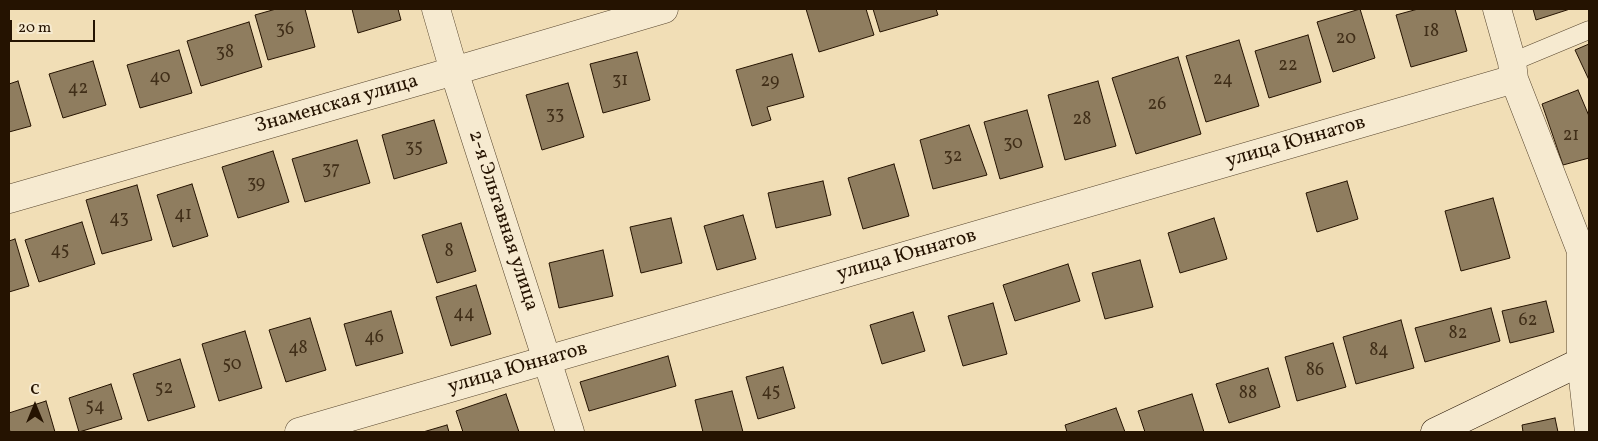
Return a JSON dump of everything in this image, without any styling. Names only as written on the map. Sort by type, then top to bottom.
[{"type":"street","name":"2-я Эльтавная улица","points":[[436,9],[454,71],[570,432]]},
{"type":"street","name":"Знаменская улица","points":[[9,198],[664,9]]},
{"type":"street","points":[[1496,9],[1513,71],[1581,251],[1589,432]]},
{"type":"street","name":"улица Юннатов","points":[[299,432],[546,361],[1513,71]]},
{"type":"street","points":[[1435,432],[1585,360]]},
{"type":"lane","points":[[1513,71],[1589,30]]},
{"type":"building","points":[[276,9],[305,9],[315,47],[268,60],[255,15]]},
{"type":"building","points":[[352,9],[398,9],[401,20],[358,33]]},
{"type":"building","points":[[806,9],[866,9],[874,35],[819,52]]},
{"type":"building","points":[[873,9],[936,9],[938,15],[880,32]]},
{"type":"building","points":[[1360,9],[1375,58],[1333,72],[1317,22]]},
{"type":"building","points":[[1418,9],[1455,9],[1467,51],[1411,67],[1396,15]]},
{"type":"building","points":[[1533,9],[1570,9],[1536,20]]},
{"type":"building","points":[[249,22],[262,67],[201,86],[187,41]]},
{"type":"building","points":[[1308,35],[1321,82],[1269,98],[1255,51]]},
{"type":"building","points":[[1239,40],[1259,106],[1206,122],[1186,56]]},
{"type":"building","points":[[1589,44],[1589,80],[1575,50]]},
{"type":"building","points":[[179,50],[192,93],[140,108],[127,65]]},
{"type":"building","points":[[637,52],[650,100],[603,113],[590,64]]},
{"type":"building","points":[[792,54],[804,97],[767,107],[771,120],[752,126],[736,70]]},
{"type":"building","points":[[1178,57],[1201,134],[1136,154],[1112,78]]},
{"type":"building","points":[[93,61],[106,105],[63,118],[49,74]]},
{"type":"building","points":[[18,81],[31,126],[9,132],[9,84]]},
{"type":"building","points":[[1098,81],[1116,146],[1065,160],[1048,95]]},
{"type":"building","points":[[568,83],[584,137],[542,150],[526,95]]},
{"type":"building","points":[[1578,90],[1589,116],[1589,158],[1563,165],[1542,104]]},
{"type":"building","points":[[1027,110],[1043,167],[1000,179],[984,122]]},
{"type":"building","points":[[434,120],[447,163],[394,179],[382,135]]},
{"type":"building","points":[[969,125],[987,175],[933,189],[920,140]]},
{"type":"building","points":[[357,140],[370,183],[305,202],[292,159]]},
{"type":"building","points":[[273,151],[289,202],[238,218],[222,167]]},
{"type":"building","points":[[894,164],[909,216],[863,229],[848,178]]},
{"type":"building","points":[[823,181],[831,215],[776,228],[768,193]]},
{"type":"building","points":[[1347,181],[1358,219],[1317,232],[1306,193]]},
{"type":"building","points":[[192,184],[208,236],[173,247],[157,195]]},
{"type":"building","points":[[137,185],[152,240],[102,254],[86,200]]},
{"type":"building","points":[[1493,198],[1510,258],[1461,271],[1445,211]]},
{"type":"building","points":[[743,215],[756,259],[717,270],[704,226]]},
{"type":"building","points":[[671,218],[682,263],[641,273],[630,227]]},
{"type":"building","points":[[1214,218],[1227,259],[1180,273],[1168,233]]},
{"type":"building","points":[[82,222],[95,264],[39,282],[25,240]]},
{"type":"building","points":[[461,223],[476,271],[437,283],[422,235]]},
{"type":"building","points":[[15,239],[29,286],[9,292],[9,241]]},
{"type":"building","points":[[603,250],[613,296],[559,308],[549,263]]},
{"type":"building","points":[[1140,260],[1153,307],[1105,319],[1092,273]]},
{"type":"building","points":[[1068,264],[1080,301],[1015,321],[1003,285]]},
{"type":"building","points":[[476,285],[491,334],[451,346],[436,297]]},
{"type":"building","points":[[1546,301],[1554,332],[1510,343],[1502,311]]},
{"type":"building","points":[[993,303],[1007,354],[963,366],[948,316]]},
{"type":"building","points":[[1491,308],[1500,341],[1425,362],[1415,328]]},
{"type":"building","points":[[391,311],[403,353],[356,366],[344,324]]},
{"type":"building","points":[[913,312],[925,351],[882,364],[870,325]]},
{"type":"building","points":[[310,318],[326,370],[286,382],[269,330]]},
{"type":"building","points":[[1401,320],[1414,368],[1356,384],[1343,337]]},
{"type":"building","points":[[245,331],[262,388],[219,401],[202,344]]},
{"type":"building","points":[[1333,343],[1346,387],[1297,401],[1285,357]]},
{"type":"building","points":[[668,356],[676,386],[589,411],[580,382]]},
{"type":"building","points":[[180,359],[195,407],[148,421],[133,374]]},
{"type":"building","points":[[783,367],[795,408],[758,419],[746,377]]},
{"type":"building","points":[[1268,368],[1280,407],[1229,423],[1216,384]]},
{"type":"building","points":[[111,384],[122,419],[79,432],[69,398]]},
{"type":"building","points":[[732,391],[743,432],[703,432],[695,400]]},
{"type":"building","points":[[506,394],[519,432],[463,432],[456,411]]},
{"type":"building","points":[[1192,394],[1204,432],[1145,432],[1138,411]]},
{"type":"building","points":[[46,401],[55,432],[10,432],[9,413]]},
{"type":"building","points":[[1116,408],[1125,432],[1067,432],[1065,425]]},
{"type":"building","points":[[1555,418],[1558,432],[1523,432],[1522,425]]},
{"type":"building","points":[[447,425],[449,432],[423,432]]}]
